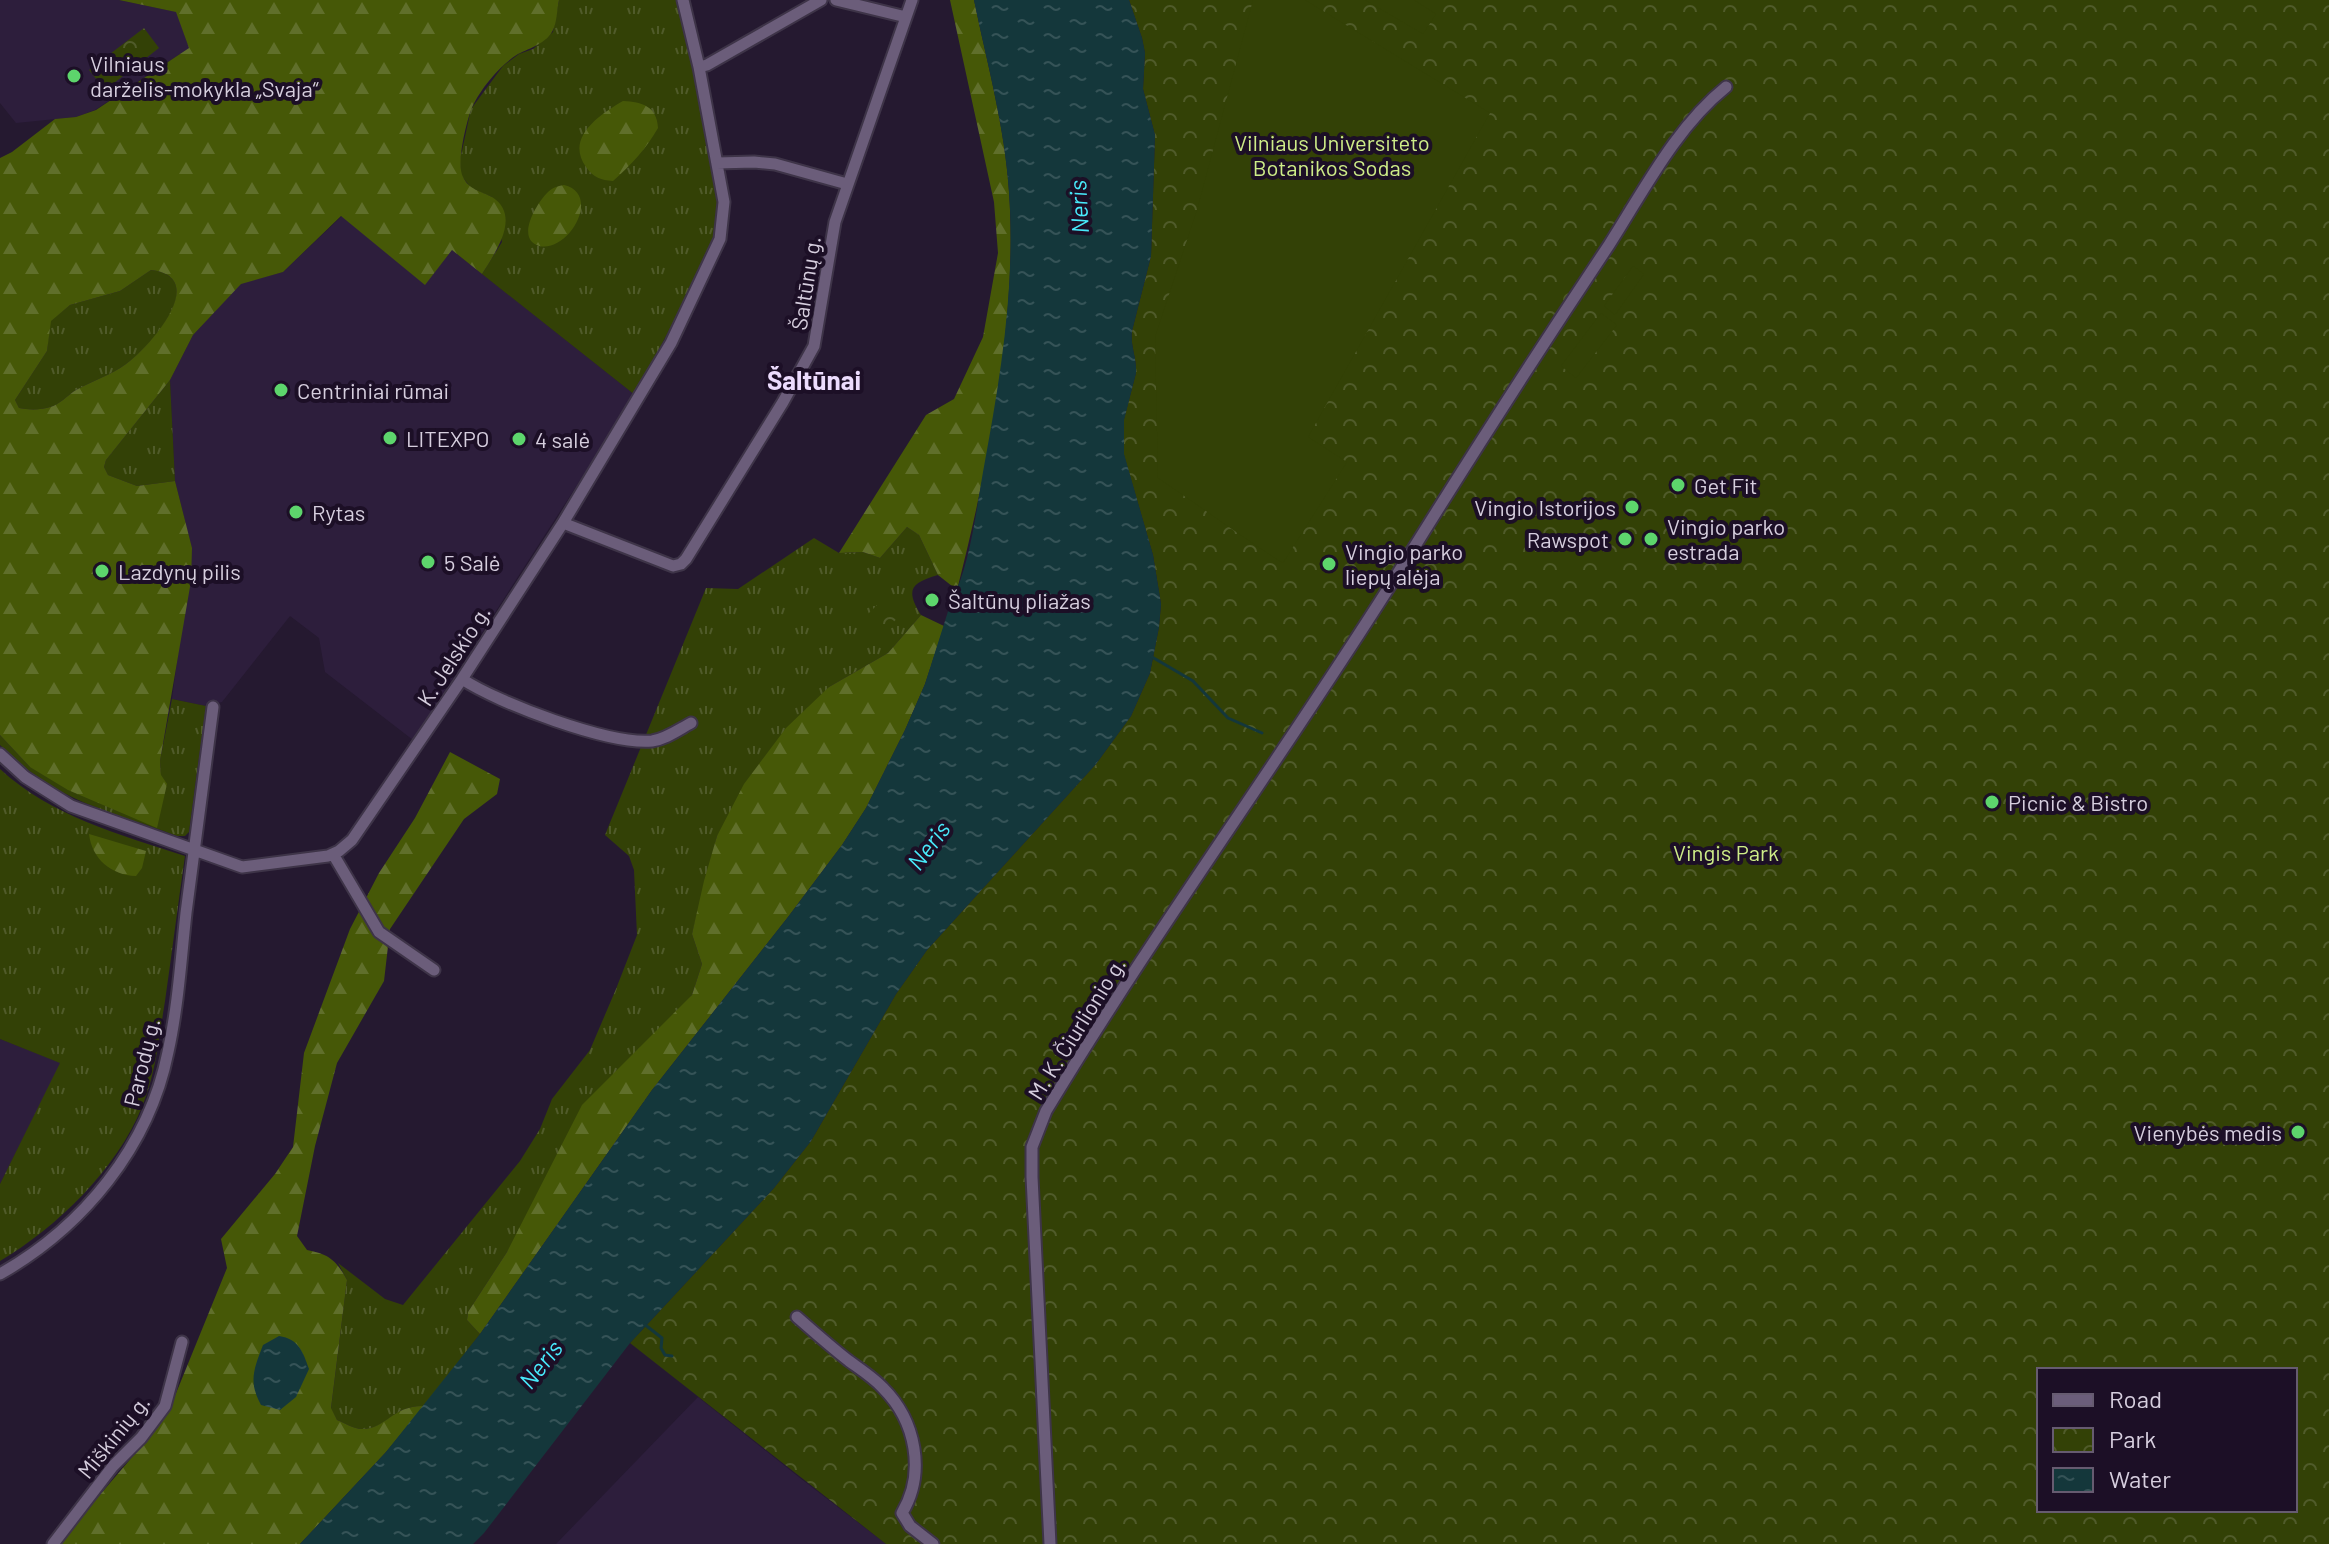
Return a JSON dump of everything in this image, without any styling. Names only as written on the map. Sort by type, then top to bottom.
[{"type":"street","name":"K. Jelskio g.","points":[[333,854],[352,840],[563,523],[671,343],[720,239],[724,202],[683,0]]},
{"type":"street","points":[[699,67],[821,0]]},
{"type":"street","points":[[836,0],[906,17]]},
{"type":"street","name":"Šaltūnų g.","points":[[563,523],[673,566],[681,564],[811,355],[818,330],[835,222],[912,0]]},
{"type":"street","name":"M. K. Čiurlionio g.","points":[[1050,1544],[1032,1177],[1032,1147],[1046,1111],[1229,828],[1327,684],[1515,386],[1665,158],[1711,99],[1726,87]]},
{"type":"street","points":[[717,163],[775,164],[847,184]]},
{"type":"street","points":[[462,679],[515,706],[620,738],[648,741],[664,738],[691,723]]},
{"type":"street","name":"Parodų g.","points":[[0,1274],[36,1251],[75,1218],[112,1177],[148,1118],[168,1054],[213,707]]},
{"type":"street","points":[[0,754],[25,777],[71,806],[242,867],[333,854],[379,932],[434,970]]},
{"type":"street","points":[[797,1317],[884,1388],[897,1405],[917,1455],[913,1489],[902,1513],[910,1526],[933,1544]]},
{"type":"street","name":"Miškinių g.","points":[[53,1544],[113,1466],[141,1438],[165,1406],[182,1342]]},
{"type":"shaded area","name":"Vilniaus darželis-mokykla „Svaja“","points":[[0,0],[119,0],[177,12],[189,48],[95,110],[76,117],[16,123],[0,103]]},
{"type":"shaded area","name":"LITEXPO","points":[[342,216],[425,284],[452,250],[635,395],[413,740],[325,672],[319,638],[290,616],[222,702],[206,706],[172,699],[192,549],[175,481],[170,380],[193,335],[241,283],[283,272]]},
{"type":"shaded area","points":[[0,1039],[61,1063],[0,1184]]},
{"type":"shaded area","points":[[698,1397],[800,1478],[886,1544],[556,1544]]},
{"type":"green space","points":[[119,0],[559,0],[550,35],[497,71],[479,94],[469,116],[461,154],[463,177],[472,187],[492,197],[505,214],[503,235],[482,274],[452,250],[425,285],[341,216],[283,272],[241,284],[193,335],[170,380],[106,460],[104,467],[108,475],[137,486],[175,481],[192,548],[191,581],[160,761],[161,775],[167,784],[157,828],[68,790],[30,767],[0,735],[0,158],[55,119],[76,117],[96,110],[189,48],[176,12]],"holes":[[[151,270],[168,275],[176,285],[176,298],[160,329],[136,355],[120,368],[76,390],[53,406],[19,408],[15,400],[47,351],[51,321],[70,305],[120,291]]]},
{"type":"green space","points":[[559,0],[677,0],[698,86],[718,207],[715,243],[635,395],[482,274],[502,242],[492,197],[471,188],[461,175],[460,160],[471,109],[503,66],[519,54],[533,49],[553,32]]},
{"type":"green space","points":[[950,0],[974,0],[1004,144],[1011,240],[1005,341],[998,392],[957,590],[938,575],[919,535],[907,527],[880,558],[863,552],[839,553],[926,415],[954,399],[983,337],[998,253],[994,202]]},
{"type":"green space","name":"Vingis Park","points":[[1129,0],[2329,0],[2329,1544],[886,1544],[630,1343],[774,1188],[811,1141],[896,994],[927,950],[1096,764],[1131,716],[1150,673],[1161,604],[1153,555],[1124,455],[1124,419],[1136,373],[1132,331],[1151,256],[1155,135],[1143,89],[1145,53]]},
{"type":"green space","name":"Vilniaus Universiteto Botanikos Sodas","points":[[1253,0],[1305,0],[1490,113],[1308,437],[1347,462],[1283,563],[1158,478],[1155,337],[1197,210]]},
{"type":"green space","points":[[1365,0],[1414,0],[1436,14],[1423,34]]},
{"type":"green space","points":[[144,28],[159,48],[105,90],[89,70]]},
{"type":"green space","points":[[623,101],[651,110],[658,128],[643,150],[613,181],[605,180],[586,167],[581,156],[582,137],[595,120]]},
{"type":"green space","points":[[564,185],[575,190],[580,199],[581,210],[577,222],[561,241],[550,246],[539,246],[529,236],[530,221],[547,193]]},
{"type":"green space","points":[[1633,266],[1644,274],[1615,315],[1604,306]]},
{"type":"green space","points":[[151,270],[168,275],[176,285],[176,298],[161,329],[149,343],[120,368],[76,390],[53,406],[19,408],[15,400],[47,351],[50,321],[70,305],[120,291]]},
{"type":"green space","points":[[1601,313],[1617,325],[1576,378],[1561,366]]},
{"type":"green space","points":[[170,380],[175,481],[137,486],[108,475],[104,467],[106,460]]},
{"type":"green space","points":[[907,527],[919,535],[938,575],[913,588],[913,599],[921,615],[888,653],[829,687],[717,836],[692,934],[702,964],[692,995],[507,1252],[468,1312],[467,1320],[480,1334],[424,1406],[405,1409],[371,1428],[356,1428],[337,1420],[331,1409],[347,1280],[338,1263],[385,1299],[403,1305],[520,1161],[540,1129],[552,1099],[590,1050],[637,935],[634,870],[629,856],[605,835],[706,588],[738,589],[814,538],[839,553],[863,552],[880,558]]},
{"type":"green space","points":[[890,592],[906,610],[880,635],[864,618]]},
{"type":"green space","points":[[921,615],[944,626],[925,684],[866,808],[788,917],[652,1090],[480,1334],[467,1320],[468,1312],[507,1252],[582,1105],[692,995],[702,964],[692,934],[704,881],[717,836],[744,784],[786,728],[829,687],[888,653]]},
{"type":"green space","points":[[172,699],[206,706],[189,832],[185,836],[177,836],[83,802],[42,780],[0,745],[0,735],[30,767],[161,775],[160,761]]},
{"type":"green space","points":[[450,752],[500,779],[497,794],[464,819],[390,929],[384,981],[337,1063],[315,1146],[297,1236],[307,1250],[332,1259],[347,1280],[331,1408],[337,1420],[356,1428],[370,1428],[405,1409],[424,1406],[386,1452],[300,1544],[58,1544],[156,1429],[170,1408],[227,1268],[221,1239],[275,1174],[293,1147],[304,1053],[350,929]]},
{"type":"green space","points":[[0,769],[20,786],[64,812],[185,856],[156,1055],[142,1107],[117,1153],[83,1195],[42,1232],[0,1261],[0,1184],[60,1063],[0,1039]]},
{"type":"green space","points":[[89,834],[146,851],[142,868],[136,876],[119,873],[104,864],[94,851]]},
{"type":"water","name":"Neris","points":[[974,0],[1129,0],[1142,38],[1145,53],[1143,89],[1155,135],[1151,256],[1132,331],[1136,373],[1124,420],[1124,454],[1153,555],[1161,604],[1150,673],[1131,716],[1096,764],[927,950],[896,994],[811,1141],[774,1188],[630,1343],[484,1533],[473,1544],[300,1544],[386,1452],[480,1334],[652,1090],[842,845],[866,808],[905,730],[925,684],[968,556],[1005,333],[1011,227],[1007,168]]},
{"type":"water","points":[[279,1336],[296,1343],[309,1369],[296,1397],[280,1410],[261,1405],[254,1382],[263,1345]]},
{"type":"waterway","points":[[1152,657],[1193,681],[1228,718],[1262,733]]},
{"type":"waterway","points":[[644,1324],[662,1338],[661,1348],[665,1355],[672,1356]]},
{"type":"place","name":"Vilniaus darželis-mokykla „Svaja“","points":[[74,76]]},
{"type":"place","name":"Centriniai rūmai","points":[[281,390]]},
{"type":"place","name":"LITEXPO","points":[[390,438]]},
{"type":"place","name":"4 salė","points":[[519,439]]},
{"type":"place","name":"Get Fit","points":[[1678,485]]},
{"type":"place","name":"Vingio Istorijos","points":[[1632,507]]},
{"type":"place","name":"Rytas","points":[[296,512]]},
{"type":"place","name":"Rawspot","points":[[1625,539]]},
{"type":"place","name":"Vingio parko estrada","points":[[1651,539]]},
{"type":"place","name":"5 Salė","points":[[428,562]]},
{"type":"place","name":"Vingio parko liepų alėja","points":[[1329,564]]},
{"type":"place","name":"Lazdynų pilis","points":[[102,571]]},
{"type":"place","name":"Šaltūnų pliažas","points":[[932,600]]},
{"type":"place","name":"Picnic & Bistro","points":[[1992,802]]},
{"type":"place","name":"Vienybės medis","points":[[2298,1132]]},
{"type":"district","name":"Šaltūnai","points":[[814,379]]}]
